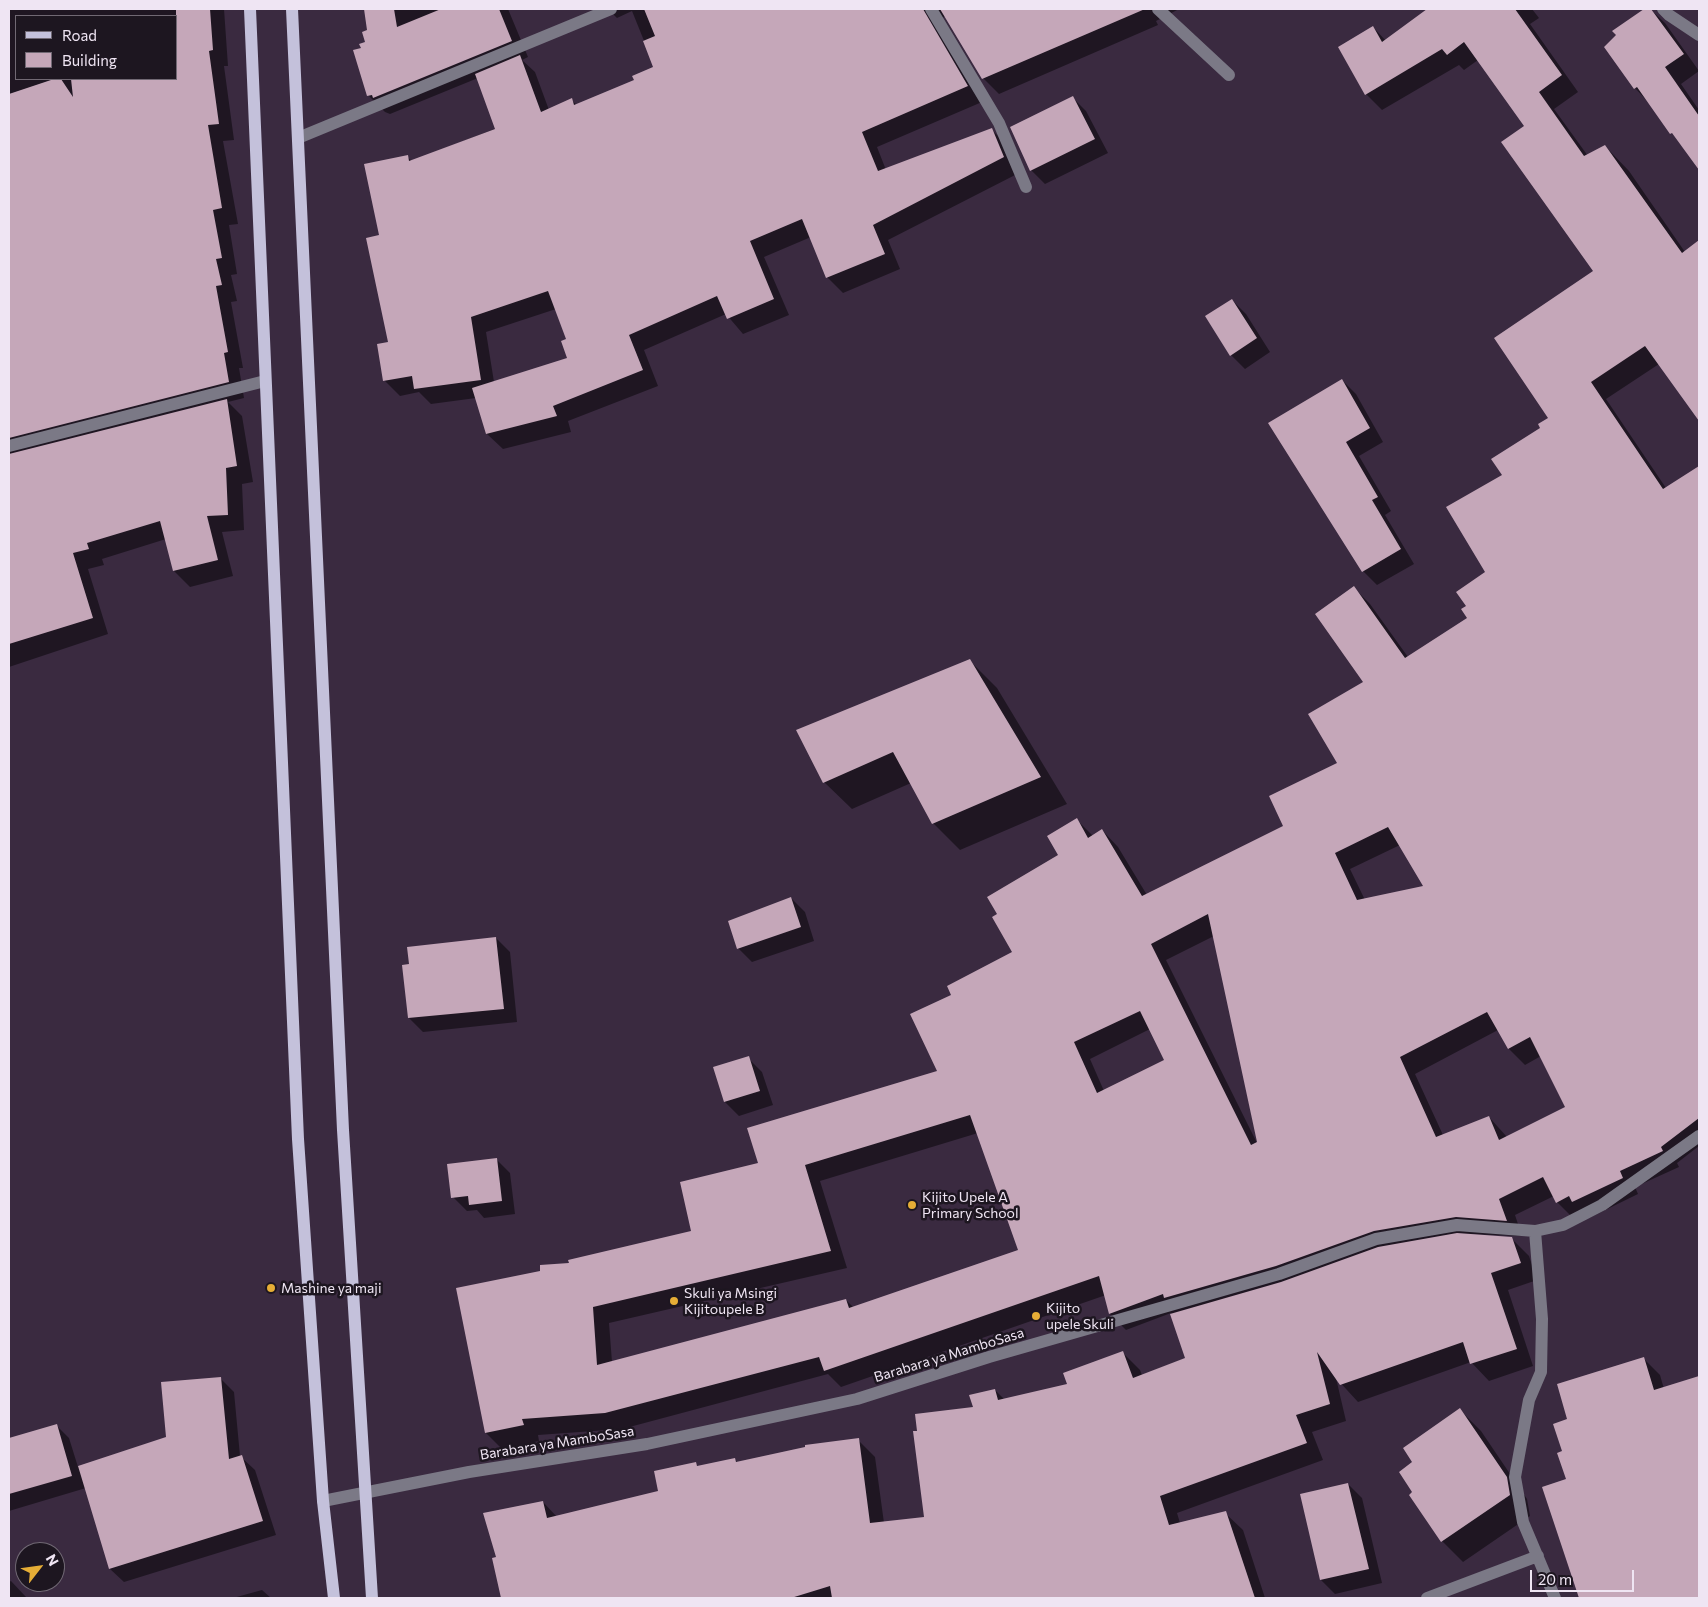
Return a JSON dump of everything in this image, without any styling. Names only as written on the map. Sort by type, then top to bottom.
[{"type":"main road","points":[[250,9],[298,1139],[323,1501],[334,1598]]},
{"type":"main road","points":[[292,9],[342,1110],[372,1598]]},
{"type":"street","points":[[298,138],[610,9]]},
{"type":"street","points":[[931,9],[999,123],[1026,187]]},
{"type":"street","points":[[1158,9],[1229,75]]},
{"type":"street","points":[[1663,9],[1699,35]]},
{"type":"street","points":[[9,446],[265,381]]},
{"type":"street","name":"Barabara ya MamboSasa","points":[[323,1501],[470,1472],[647,1444],[857,1399],[989,1357],[1279,1274],[1376,1239],[1456,1225],[1535,1231],[1564,1225],[1602,1205],[1699,1136]]},
{"type":"street","points":[[1535,1231],[1542,1318],[1541,1372],[1529,1400],[1515,1477],[1523,1522],[1555,1598]]},
{"type":"street","points":[[1427,1598],[1538,1556]]},
{"type":"building","points":[[176,9],[210,9],[213,50],[209,51],[219,124],[208,125],[222,208],[213,210],[222,258],[216,259],[222,285],[216,286],[228,352],[224,353],[229,382],[9,438],[9,94],[51,80],[62,80],[73,97],[71,80],[178,80],[178,15],[176,15]]},
{"type":"building","points":[[364,9],[394,9],[397,27],[441,9],[499,9],[512,41],[373,98],[372,95],[367,96],[353,50],[361,48],[359,44],[365,42],[362,32],[367,30]]},
{"type":"building","points":[[644,9],[923,9],[968,86],[862,132],[878,171],[992,128],[1004,157],[873,225],[885,254],[826,278],[802,219],[750,241],[774,299],[727,319],[717,296],[629,335],[643,370],[553,406],[557,416],[486,434],[472,388],[567,358],[561,341],[566,339],[548,291],[471,317],[481,380],[414,389],[412,376],[383,381],[377,344],[388,342],[366,238],[379,235],[364,164],[408,155],[409,161],[495,129],[475,74],[520,55],[541,112],[572,98],[574,105],[634,80],[632,76],[653,67],[643,41],[655,36]]},
{"type":"building","points":[[940,9],[1145,9],[982,79]]},
{"type":"building","points":[[1427,9],[1515,9],[1562,75],[1539,92],[1584,156],[1605,145],[1682,253],[1699,240],[1699,421],[1645,346],[1591,382],[1663,489],[1699,466],[1699,1118],[1661,1147],[1663,1151],[1620,1171],[1623,1178],[1572,1202],[1569,1196],[1556,1203],[1543,1177],[1499,1199],[1507,1221],[1456,1217],[1374,1231],[1276,1266],[1164,1298],[1163,1294],[1109,1314],[1099,1276],[824,1371],[819,1357],[605,1413],[522,1419],[524,1425],[485,1433],[456,1288],[540,1271],[540,1265],[569,1263],[568,1260],[691,1231],[680,1182],[758,1163],[747,1128],[937,1071],[910,1014],[951,995],[947,986],[1012,952],[992,917],[997,914],[987,897],[1058,855],[1047,836],[1077,818],[1088,838],[1102,829],[1142,896],[1283,826],[1269,796],[1337,763],[1308,714],[1363,682],[1315,614],[1354,586],[1405,658],[1467,618],[1461,609],[1466,606],[1456,592],[1485,572],[1446,507],[1502,475],[1491,459],[1540,428],[1538,424],[1548,418],[1494,338],[1593,271],[1501,142],[1524,126],[1464,42],[1447,55],[1442,49],[1365,95],[1338,47],[1373,26],[1382,42]],"holes":[[[1388,827],[1423,886],[1357,900],[1335,853]],[[1208,914],[1257,1142],[1251,1145],[1151,944]],[[1140,1011],[1164,1060],[1097,1093],[1074,1042]],[[1487,1012],[1508,1049],[1530,1037],[1565,1107],[1499,1140],[1489,1116],[1436,1137],[1400,1057]],[[970,1115],[1018,1250],[849,1308],[846,1299],[597,1365],[593,1307],[831,1251],[805,1165]]]},
{"type":"building","points":[[1644,9],[1651,9],[1684,54],[1665,67],[1699,116],[1699,170],[1672,133],[1670,134],[1637,87],[1634,89],[1604,47],[1616,35],[1612,31]]},
{"type":"building","points":[[1073,96],[1095,139],[1030,171],[1010,127]]},
{"type":"building","points":[[1232,299],[1257,338],[1230,356],[1205,316]]},
{"type":"building","points":[[1342,379],[1370,428],[1346,442],[1378,497],[1372,500],[1401,549],[1362,572],[1268,423]]},
{"type":"building","points":[[227,399],[237,466],[226,468],[228,515],[207,516],[218,560],[173,571],[160,521],[87,543],[89,549],[73,553],[93,618],[9,644],[9,454]]},
{"type":"building","points":[[970,659],[1041,777],[932,824],[893,752],[823,783],[796,730]]},
{"type":"building","points":[[791,897],[801,927],[737,949],[728,921]]},
{"type":"building","points":[[496,937],[504,1009],[408,1018],[402,965],[409,964],[407,947]]},
{"type":"building","points":[[749,1056],[760,1091],[724,1102],[713,1067]]},
{"type":"building","points":[[497,1158],[502,1201],[469,1205],[468,1196],[451,1198],[447,1164]]},
{"type":"building","points":[[1457,1233],[1512,1237],[1521,1263],[1491,1273],[1517,1349],[1470,1364],[1463,1342],[1340,1385],[1317,1352],[1330,1404],[1296,1415],[1307,1443],[1160,1496],[1169,1525],[1226,1511],[1255,1598],[832,1598],[830,1586],[791,1598],[501,1598],[492,1558],[496,1557],[483,1513],[543,1501],[547,1518],[658,1491],[654,1471],[696,1462],[697,1466],[735,1458],[736,1462],[805,1447],[805,1445],[859,1438],[870,1523],[924,1517],[913,1431],[917,1431],[915,1414],[973,1407],[969,1395],[995,1389],[998,1400],[1067,1384],[1063,1373],[1123,1351],[1133,1378],[1185,1358],[1170,1314],[1281,1282],[1378,1247]]},
{"type":"building","points":[[1644,1357],[1654,1390],[1699,1376],[1699,1598],[1579,1598],[1542,1487],[1566,1479],[1557,1453],[1562,1451],[1553,1424],[1567,1419],[1557,1384]]},
{"type":"building","points":[[221,1377],[229,1459],[242,1455],[263,1521],[109,1569],[78,1466],[166,1437],[161,1382]]},
{"type":"building","points":[[1460,1408],[1507,1477],[1510,1495],[1441,1542],[1409,1495],[1412,1492],[1399,1472],[1412,1462],[1403,1448]]},
{"type":"building","points":[[57,1424],[72,1476],[9,1494],[9,1438]]},
{"type":"building","points":[[1348,1483],[1369,1569],[1320,1580],[1300,1494]]},
{"type":"place","name":"Kijito Upele A Primary School","points":[[912,1205]]},
{"type":"place","name":"Mashine ya maji","points":[[271,1288]]},
{"type":"place","name":"Skuli ya Msingi Kijitoupele B","points":[[674,1301]]},
{"type":"place","name":"Kijito upele Skuli","points":[[1036,1316]]}]
